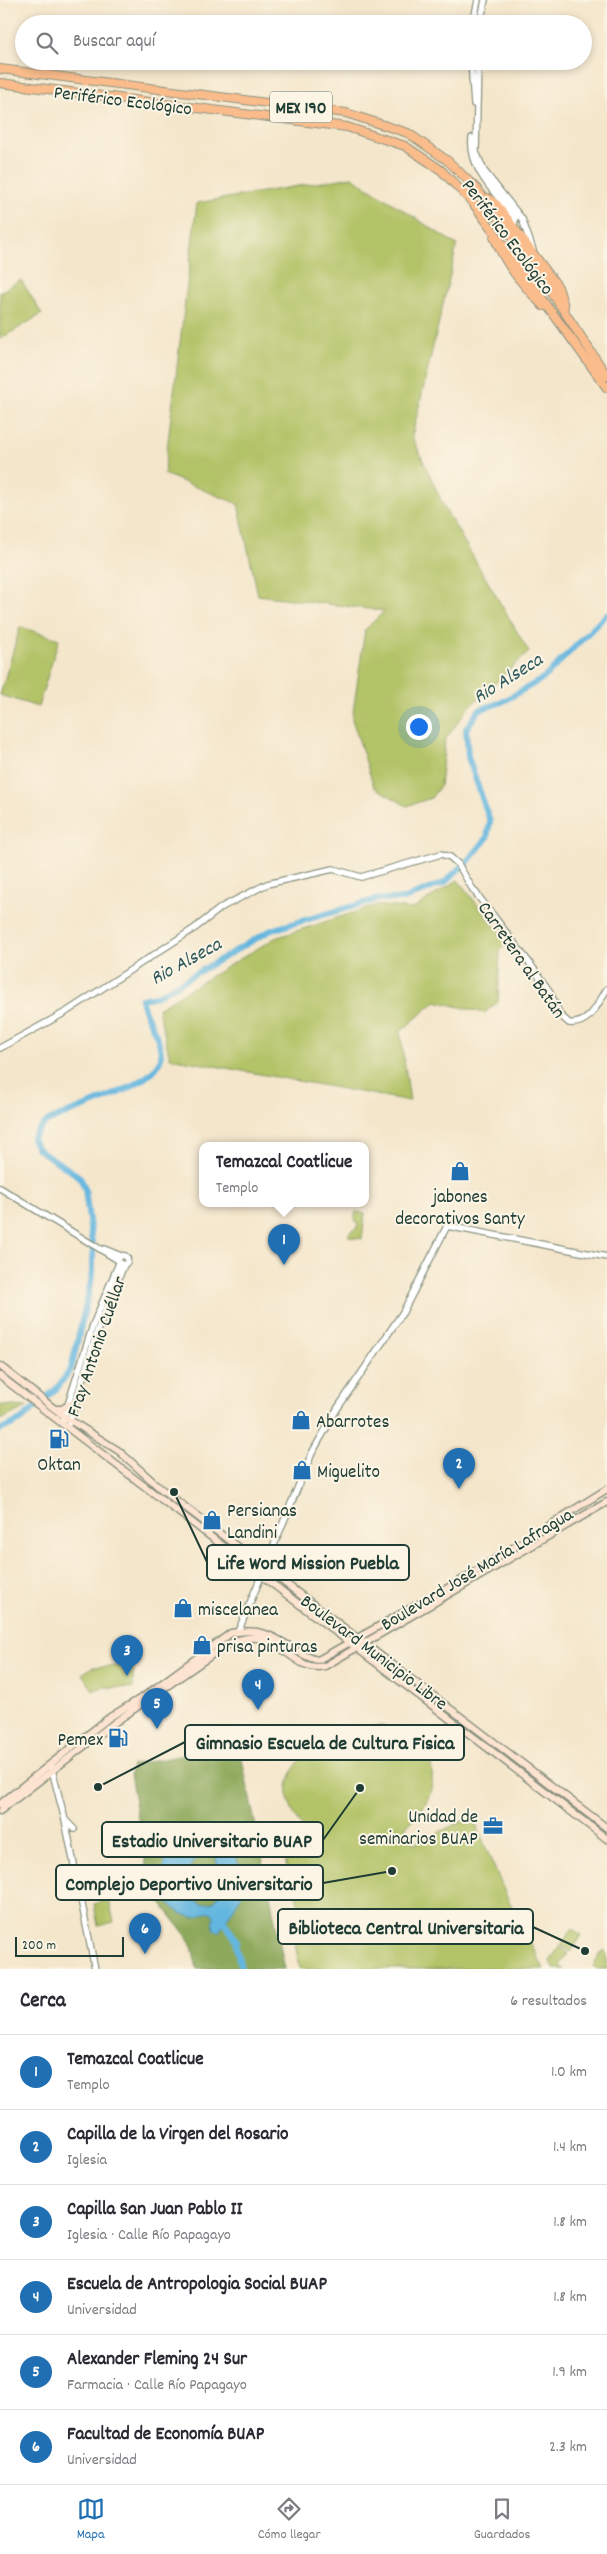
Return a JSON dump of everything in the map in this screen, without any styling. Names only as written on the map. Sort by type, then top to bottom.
[{"type":"highway","name":"Periférico Ecológico","points":[[0,69],[346,113],[378,122],[419,139],[456,168],[484,197],[607,376]]},
{"type":"highway","name":"Periférico Ecológico","points":[[0,83],[347,127],[405,146],[441,170],[458,185],[488,223],[607,388]]},
{"type":"highway","points":[[484,197],[497,205],[515,224],[558,287],[564,311]]},
{"type":"main road","name":"Boulevard Municipio Libre","points":[[0,1366],[68,1418],[119,1451],[160,1488],[607,1828]]},
{"type":"main road","name":"Boulevard Municipio Libre","points":[[0,1376],[607,1839]]},
{"type":"main road","points":[[56,1409],[62,1409],[70,1404]]},
{"type":"main road","name":"Boulevard José María Lafragua","points":[[238,1632],[259,1631],[270,1634],[306,1657],[318,1660],[460,1581],[607,1490]]},
{"type":"main road","name":"Boulevard José María Lafragua","points":[[52,1767],[226,1645],[241,1637],[271,1640],[306,1664],[315,1668],[325,1666],[607,1502]]},
{"type":"main road","points":[[0,1811],[113,1716],[146,1695],[221,1640],[238,1632]]},
{"type":"main road","points":[[0,1804],[52,1767]]},
{"type":"street","points":[[474,15],[478,0]]},
{"type":"street","points":[[482,15],[485,0]]},
{"type":"street","points":[[473,70],[475,145],[481,167],[524,224],[535,255]]},
{"type":"street","points":[[477,70],[471,149],[483,178],[515,224],[524,224]]},
{"type":"street","name":"Carretera al Batán","points":[[0,1048],[47,1024],[147,960],[222,907],[266,884],[334,869],[361,877],[441,854],[450,857],[458,864],[550,992],[560,1015],[569,1023],[578,1024],[584,1021],[607,989]]},
{"type":"street","points":[[0,1188],[84,1237],[101,1248],[106,1254],[121,1261]]},
{"type":"street","points":[[238,1632],[321,1435],[404,1312],[448,1226],[607,1257]]},
{"type":"street","name":"Fray Antonio Cuéllar","points":[[68,1418],[70,1404],[93,1325],[121,1261]]},
{"type":"street","name":"Fray Antonio Cuéllar","points":[[64,1425],[121,1261]]},
{"type":"street","points":[[52,1767],[65,1820],[95,1969]]},
{"type":"street","points":[[65,1820],[74,1829]]},
{"type":"street","points":[[63,1844],[70,1849]]},
{"type":"green space","points":[[352,177],[457,245],[412,436],[445,509],[529,652],[468,708],[445,740],[440,786],[431,798],[407,806],[374,787],[352,719],[365,630],[384,611],[258,595],[238,504],[164,474],[197,203]]},
{"type":"green space","points":[[21,280],[42,314],[0,339],[0,292]]},
{"type":"green space","points":[[20,627],[59,639],[38,707],[0,695]]},
{"type":"green space","points":[[458,880],[507,942],[500,951],[498,1002],[484,1013],[436,1001],[400,1032],[410,1101],[170,1058],[158,1008],[275,938],[377,905],[413,909]]},
{"type":"green space","points":[[356,1212],[365,1213],[362,1239],[349,1237],[349,1233],[357,1228],[358,1224],[354,1218]]},
{"type":"green space","points":[[0,1405],[27,1407],[0,1420]]},
{"type":"green space","points":[[126,1663],[134,1666],[133,1688],[105,1687],[93,1690],[82,1674],[93,1667],[122,1666]]},
{"type":"green space","points":[[383,1726],[402,1731],[417,1741],[426,1753],[432,1768],[432,1783],[428,1799],[419,1814],[405,1827],[414,1844],[473,1818],[507,1897],[544,1969],[300,1969],[290,1920],[302,1915],[279,1841],[303,1829],[293,1813],[289,1802],[288,1788],[291,1775],[307,1753],[331,1736],[356,1727]]},
{"type":"green space","points":[[220,1748],[241,1754],[285,1969],[197,1969],[191,1942],[157,1898],[148,1876],[130,1774],[132,1765]]},
{"type":"green space","points":[[109,1900],[114,1922],[98,1926],[94,1904]]},
{"type":"green space","points":[[572,1929],[582,1935],[571,1952],[561,1945]]},
{"type":"green space","points":[[560,1946],[568,1953],[560,1966],[564,1969],[554,1969],[550,1961]]},
{"type":"green space","points":[[603,1950],[607,1954],[607,1969],[598,1969],[593,1966]]},
{"type":"water","points":[[210,1831],[229,1843],[245,1882],[242,1895],[219,1932],[213,1929],[214,1917],[211,1912],[193,1917],[180,1912],[171,1904],[165,1894],[162,1882],[167,1858],[174,1848],[185,1840],[199,1844]],"holes":[[[205,1852],[213,1853],[216,1857],[221,1892],[213,1902],[201,1904],[192,1898],[183,1878],[198,1856]]]},
{"type":"waterway","name":"Rio Alseca","points":[[0,1430],[21,1420],[57,1388],[71,1369],[93,1273],[93,1251],[85,1189],[80,1177],[38,1149],[32,1139],[37,1132],[47,1122],[130,1087],[145,1078],[156,1068],[161,1057],[161,1049],[141,999],[157,996],[271,930],[378,899],[404,899],[444,883],[469,860],[487,838],[490,821],[468,757],[466,729],[479,710],[502,702],[544,678],[607,614]]},
{"type":"waterway","points":[[225,1923],[237,1941],[236,1947],[241,1969]]},
{"type":"place","name":"jabones decorativos Santy","points":[[460,1171]]},
{"type":"place","name":"Temazcal Coatlicue","points":[[284,1265]]},
{"type":"place","name":"Abarrotes","points":[[301,1420]]},
{"type":"place","name":"Oktan","points":[[59,1439]]},
{"type":"place","name":"Miguelito","points":[[302,1470]]},
{"type":"place","name":"Capilla de la Virgen del Rosario","points":[[459,1489]]},
{"type":"place","name":"Life Word Mission Puebla","points":[[174,1492]]},
{"type":"place","name":"Persianas Landini","points":[[212,1520]]},
{"type":"place","name":"miscelanea","points":[[183,1608]]},
{"type":"place","name":"prisa pinturas","points":[[202,1645]]},
{"type":"place","name":"Capilla San Juan Pablo II","points":[[127,1676]]},
{"type":"place","name":"Escuela de Antropologia Social BUAP","points":[[258,1710]]},
{"type":"place","name":"Alexander Fleming 24 Sur","points":[[157,1729]]},
{"type":"place","name":"Pemex","points":[[118,1738]]},
{"type":"place","name":"Gimnasio Escuela de Cultura Fisica","points":[[98,1787]]},
{"type":"place","name":"Estadio Universitario BUAP","points":[[360,1788]]},
{"type":"place","name":"Unidad de seminarios BUAP","points":[[493,1826]]},
{"type":"place","name":"Complejo Deportivo Universitario","points":[[392,1871]]},
{"type":"place","name":"Biblioteca Central Universitaria","points":[[585,1951]]},
{"type":"place","name":"Facultad de Economía BUAP","points":[[145,1954]]}]
